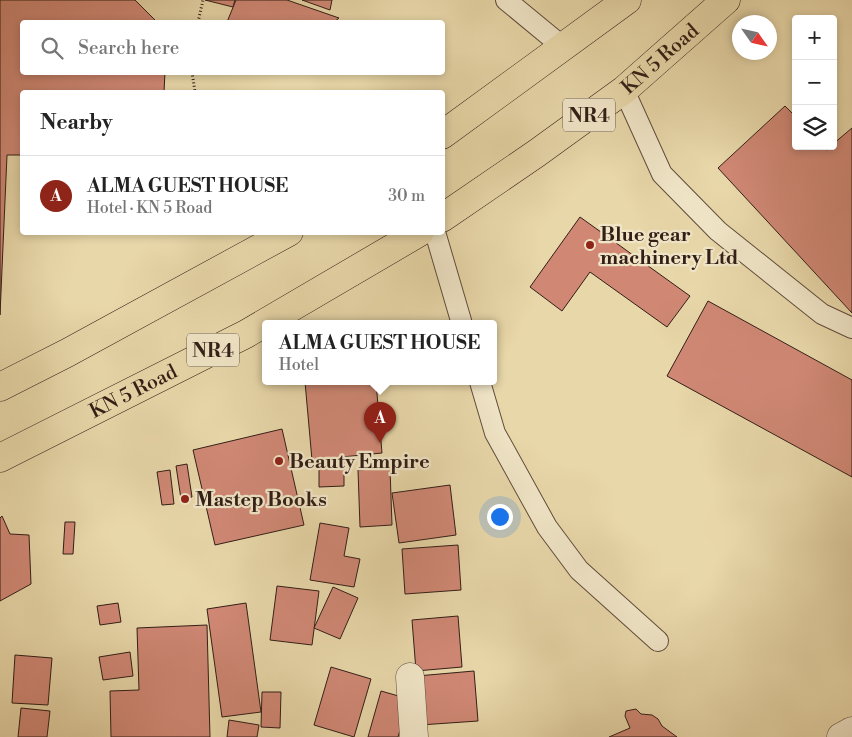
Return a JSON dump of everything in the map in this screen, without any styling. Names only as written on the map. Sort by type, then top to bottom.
[{"type":"highway","points":[[445,133],[627,0]]},
{"type":"highway","name":"KN 5 Road","points":[[445,216],[624,90],[726,0]]},
{"type":"highway","points":[[0,387],[67,353],[283,235]]},
{"type":"highway","name":"KN 5 Road","points":[[270,320],[415,235]]},
{"type":"highway","name":"KN 5 Road","points":[[0,458],[262,325]]},
{"type":"street","points":[[410,677],[414,737]]},
{"type":"street","points":[[841,737],[852,731]]},
{"type":"lane","points":[[506,0],[563,47]]},
{"type":"lane","points":[[624,90],[662,174],[718,231],[822,314],[852,328]]},
{"type":"lane","points":[[436,235],[461,320]]},
{"type":"lane","points":[[481,385],[495,433],[547,528],[579,570],[658,641]]},
{"type":"path","points":[[198,20],[203,0]]},
{"type":"path","points":[[192,75],[195,90]]},
{"type":"building","points":[[0,0],[135,0],[155,20],[20,20],[20,75],[165,75],[164,90],[20,90],[20,155],[7,155],[0,315]]},
{"type":"building","points":[[205,0],[235,0],[233,7]]},
{"type":"building","points":[[236,0],[287,0],[339,18],[336,20],[228,20]]},
{"type":"building","points":[[302,0],[332,0],[330,10]]},
{"type":"building","points":[[785,106],[792,113],[792,150],[837,150],[837,141],[852,128],[852,313],[718,168]]},
{"type":"building","name":"Blue gear machinery Ltd","points":[[580,217],[690,296],[667,327],[590,272],[562,311],[530,287]]},
{"type":"building","points":[[708,301],[852,380],[852,477],[667,376]]},
{"type":"building","points":[[305,385],[376,385],[382,453],[312,460]]},
{"type":"building","points":[[282,429],[304,525],[215,545],[193,450]]},
{"type":"building","points":[[319,459],[344,459],[344,486],[319,487]]},
{"type":"building","points":[[187,464],[192,497],[181,499],[176,466]]},
{"type":"building","points":[[390,468],[392,525],[360,527],[358,470]]},
{"type":"building","points":[[170,470],[174,504],[162,505],[157,472]]},
{"type":"building","points":[[450,485],[456,535],[399,543],[392,493]]},
{"type":"building","points":[[2,516],[10,534],[29,535],[31,584],[0,601],[0,518]]},
{"type":"building","points":[[65,522],[75,522],[73,554],[63,554]]},
{"type":"building","points":[[320,523],[349,528],[344,556],[360,559],[354,587],[310,580]]},
{"type":"building","points":[[458,545],[461,590],[405,594],[402,549]]},
{"type":"building","points":[[277,586],[319,591],[312,645],[270,640]]},
{"type":"building","points":[[333,587],[358,598],[340,639],[314,628]]},
{"type":"building","points":[[118,603],[121,622],[100,625],[97,606]]},
{"type":"building","points":[[246,603],[261,712],[222,717],[207,609]]},
{"type":"building","points":[[458,616],[462,667],[416,671],[412,620]]},
{"type":"building","points":[[207,625],[210,737],[111,737],[110,691],[139,690],[137,628]]},
{"type":"building","points":[[130,652],[133,676],[103,680],[99,657]]},
{"type":"building","points":[[15,655],[52,658],[48,705],[12,703]]},
{"type":"building","points":[[331,667],[371,679],[354,737],[314,725]]},
{"type":"building","points":[[474,671],[478,721],[420,725],[417,676]]},
{"type":"building","points":[[381,691],[409,699],[398,737],[368,737]]},
{"type":"building","points":[[262,692],[281,692],[280,728],[261,727]]},
{"type":"building","points":[[21,708],[50,711],[47,737],[18,737]]},
{"type":"building","points":[[636,709],[641,714],[652,715],[658,719],[662,726],[677,737],[609,737],[630,728],[625,716],[626,711]]},
{"type":"building","points":[[229,720],[259,725],[257,737],[227,737]]},
{"type":"place","name":"Blue gear machinery Ltd","points":[[590,245]]},
{"type":"place","name":"ALMA GUEST HOUSE","points":[[380,443]]},
{"type":"place","name":"Beauty Empire","points":[[279,461]]},
{"type":"place","name":"Mastep Books","points":[[185,499]]}]
